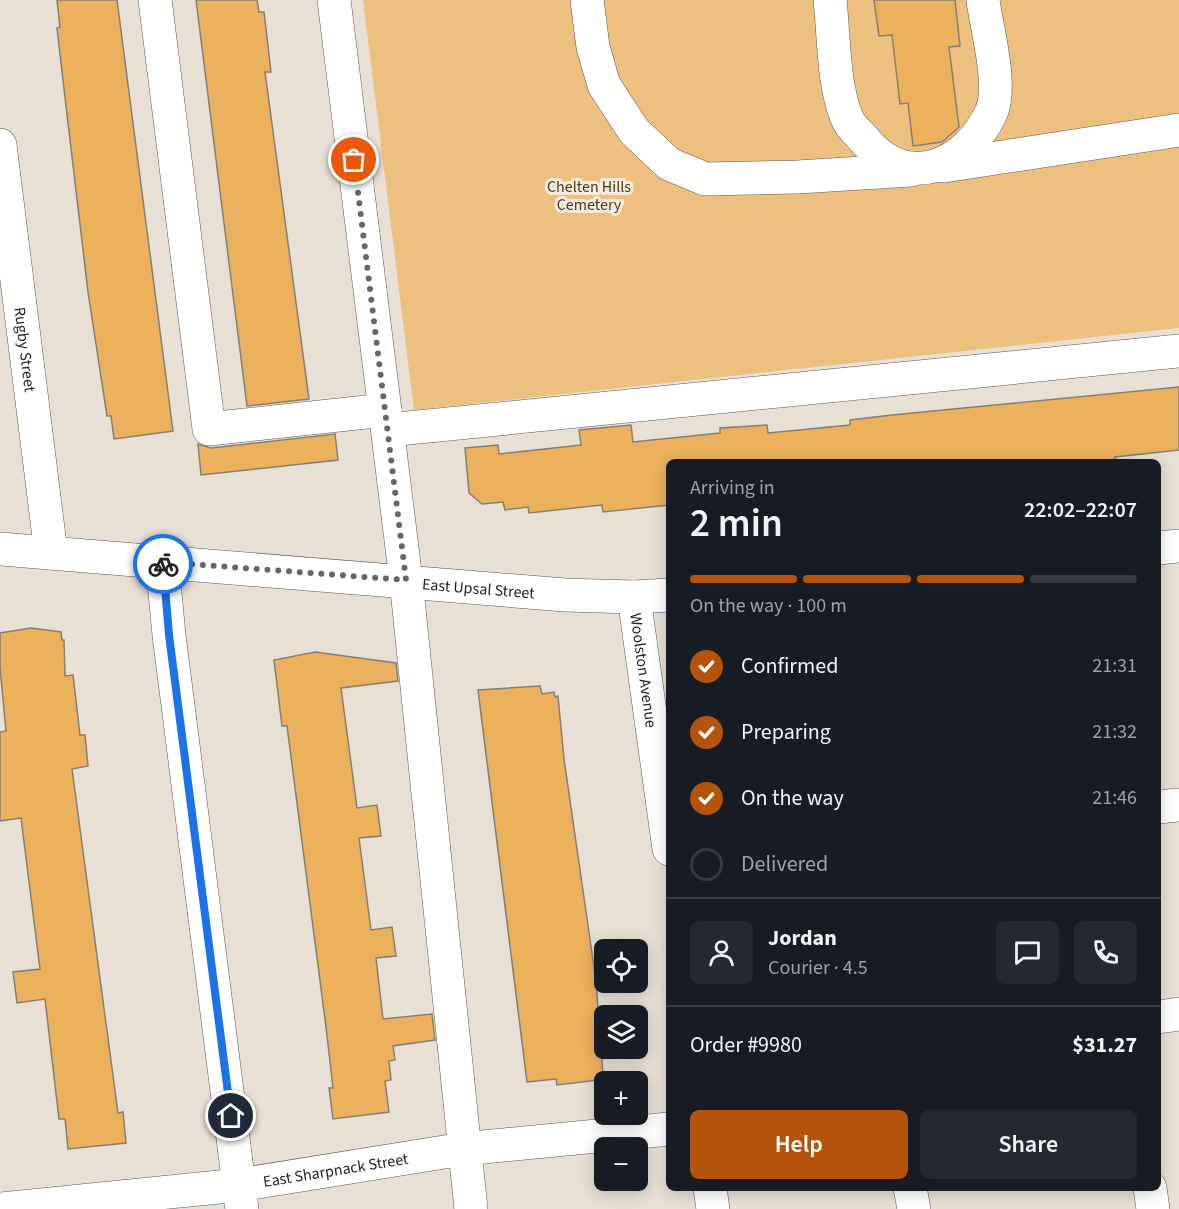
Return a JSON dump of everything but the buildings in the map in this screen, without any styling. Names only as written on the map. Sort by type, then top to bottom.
[{"type":"street","points":[[155,0],[209,429],[387,420],[1179,351]]},
{"type":"street","points":[[334,0],[406,580],[471,1209]]},
{"type":"street","points":[[587,0],[593,46],[604,85],[634,130],[669,164],[705,179],[798,177],[925,168],[1179,130]]},
{"type":"street","points":[[830,0],[840,94],[847,120],[878,154],[925,168],[971,145],[992,112],[996,87],[983,0]]},
{"type":"street","name":"Rugby Street","points":[[0,146],[51,553]]},
{"type":"street","points":[[1161,548],[1179,546]]},
{"type":"street","name":"East Upsal Street","points":[[0,549],[565,594],[634,597],[666,595]]},
{"type":"street","points":[[162,562],[169,635],[241,1197]]},
{"type":"street","name":"Woolston Avenue","points":[[634,597],[666,827]]},
{"type":"street","points":[[1161,807],[1179,805]]},
{"type":"street","points":[[1161,1017],[1179,1014]]},
{"type":"street","name":"East Sharpnack Street","points":[[0,1209],[241,1197],[464,1149],[666,1129]]},
{"type":"street","points":[[710,1191],[713,1209]]},
{"type":"street","points":[[911,1191],[914,1209]]},
{"type":"street","points":[[1150,1191],[1153,1209]]},
{"type":"green space","name":"Chelten Hills Cemetery","points":[[363,0],[1179,0],[1179,328],[414,410]]},
{"type":"way so far","points":[[163,564],[162,562],[406,580],[354,160]]},
{"type":"route","points":[[163,564],[169,635],[231,1116]]}]
